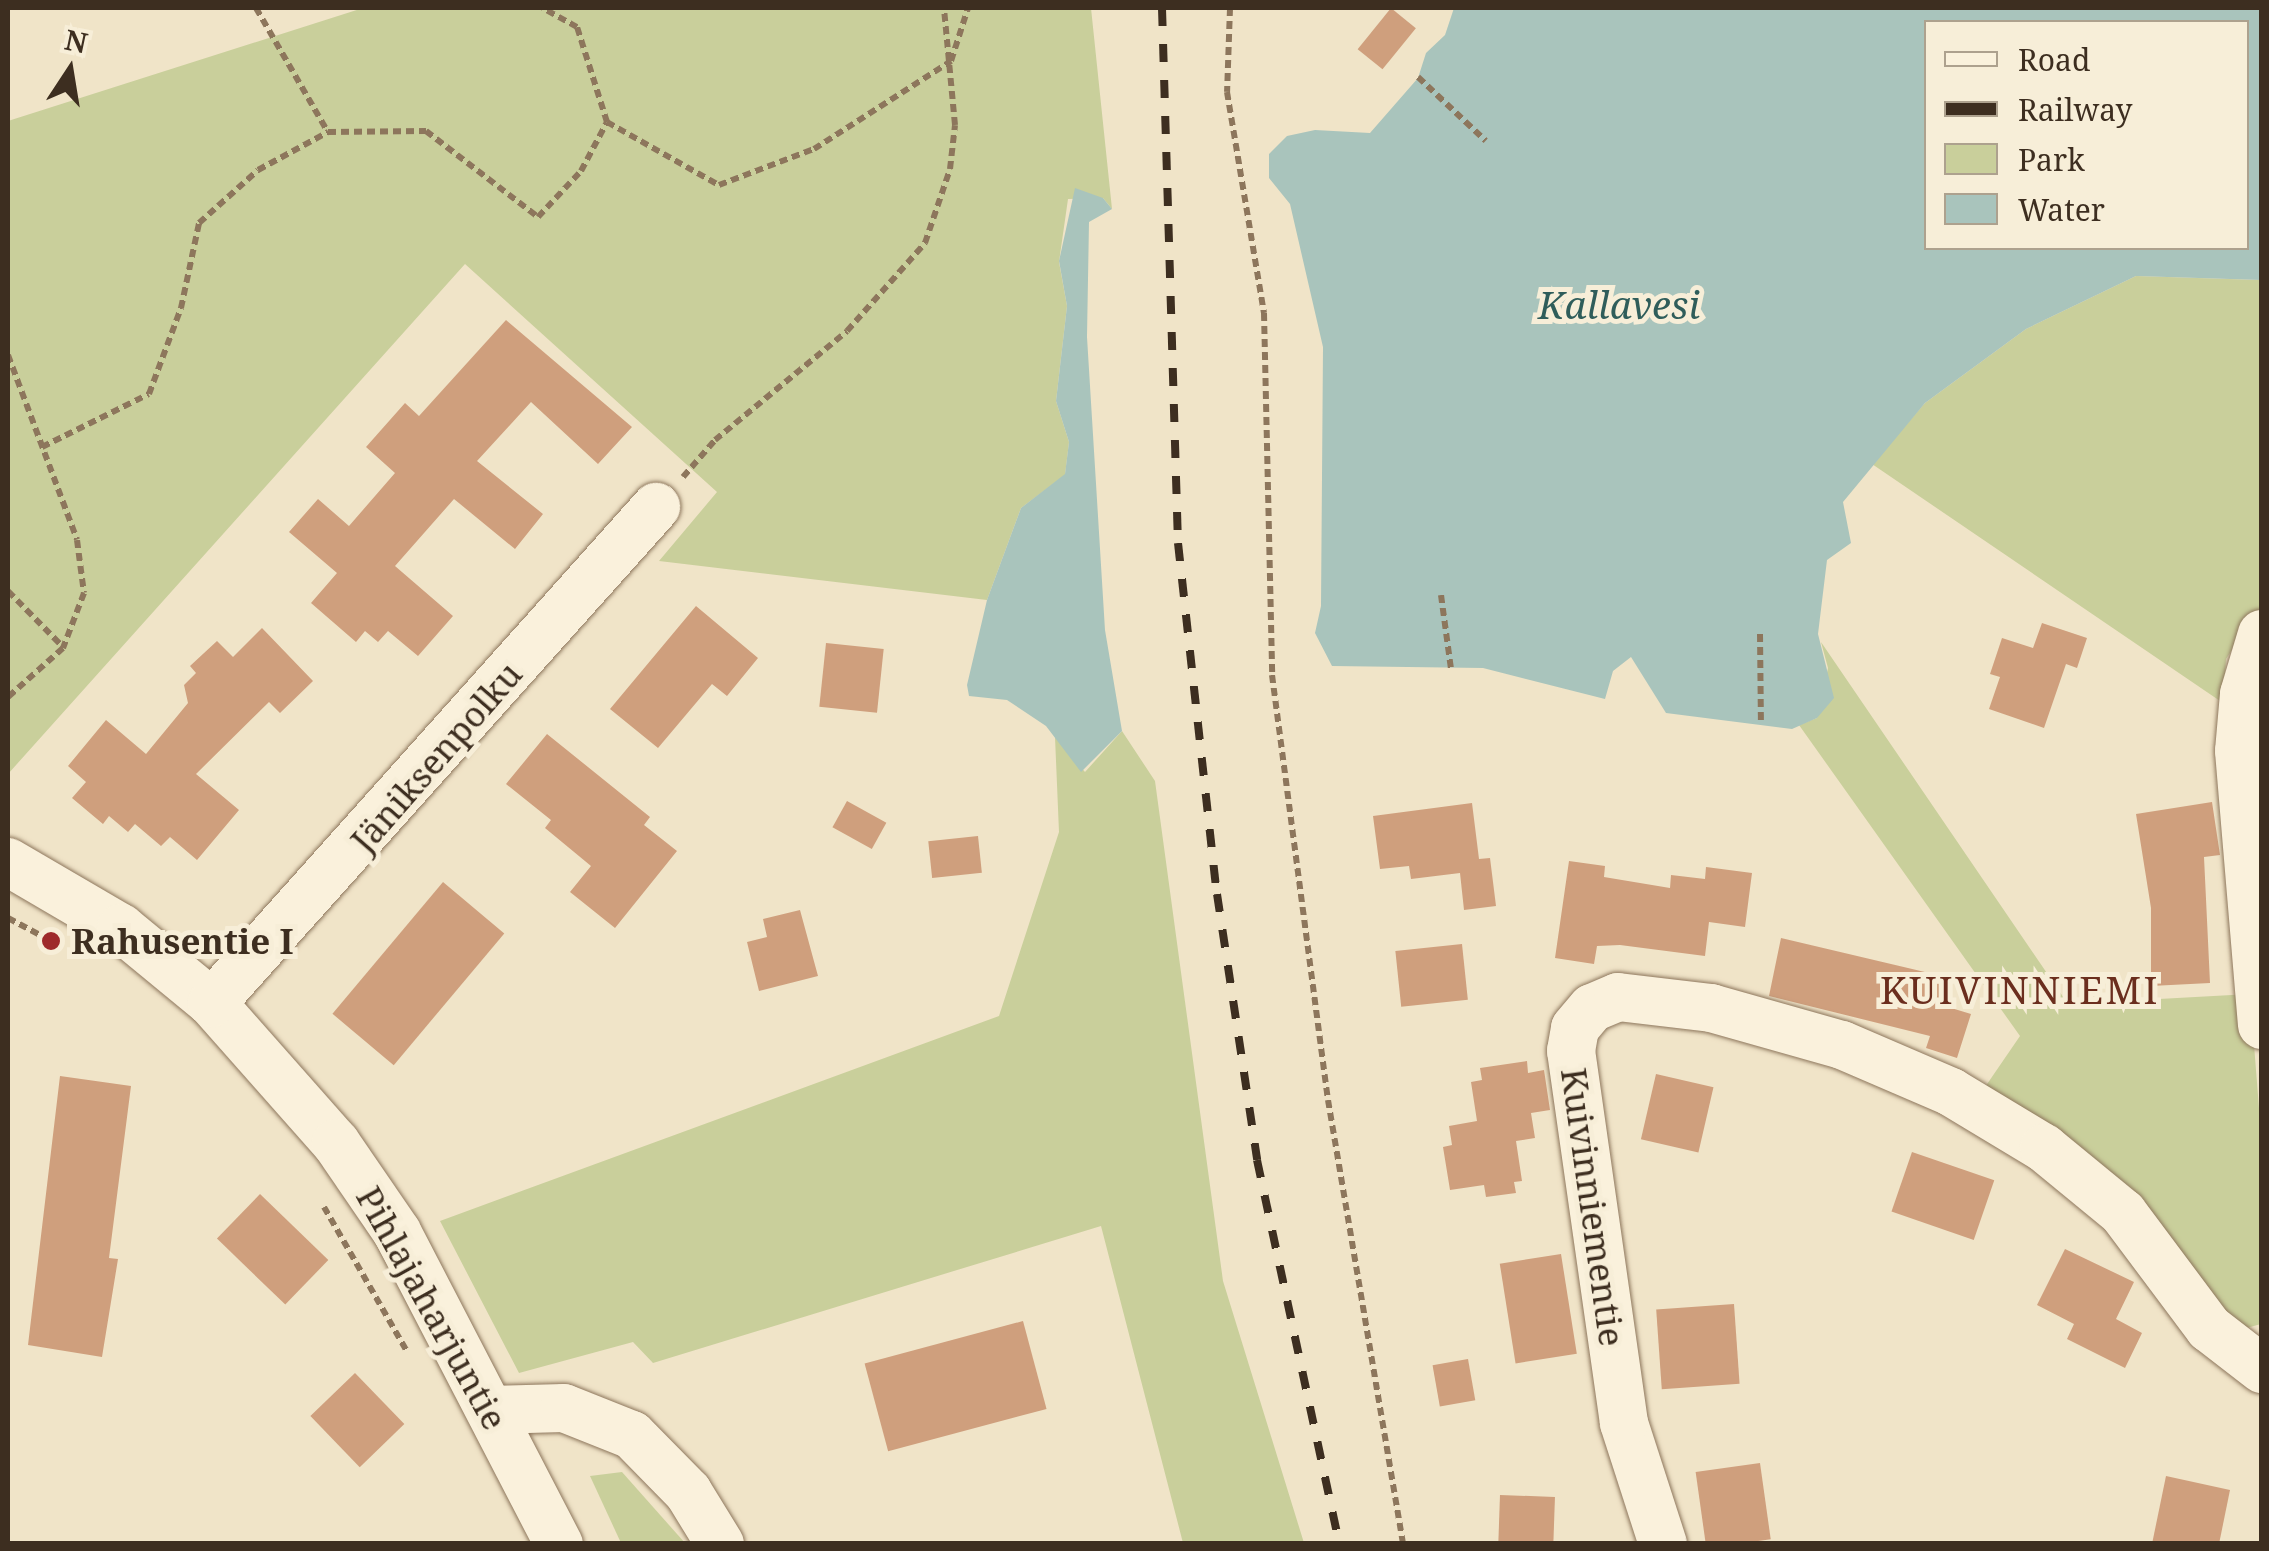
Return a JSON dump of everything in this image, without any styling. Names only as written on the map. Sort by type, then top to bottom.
[{"type":"street","name":"Jäniksenpolku","points":[[212,1003],[656,507]]},
{"type":"street","points":[[2262,634],[2244,694],[2239,751],[2262,1024]]},
{"type":"street","name":"Pihlajaharjuntie","points":[[8,862],[121,928],[212,1003],[323,1128],[397,1232],[559,1544]]},
{"type":"street","name":"Kuivinniementie","points":[[1663,1544],[1624,1423],[1570,1051],[1576,1028],[1592,1008],[1618,997],[1711,1008],[1805,1034],[1951,1092],[2044,1148],[2122,1212],[2209,1328],[2262,1369]]},
{"type":"street","points":[[490,1410],[564,1408],[632,1436],[688,1492],[720,1544]]},
{"type":"path","points":[[256,8],[328,132]]},
{"type":"path","points":[[543,8],[577,27],[607,122],[720,185],[814,149],[951,61],[968,8]]},
{"type":"path","points":[[1230,8],[1227,92],[1264,314],[1272,674],[1328,1100],[1403,1544]]},
{"type":"path","points":[[1418,78],[1486,140]]},
{"type":"path","points":[[42,447],[149,394],[181,308],[199,222],[258,170],[328,132],[426,131],[538,217],[581,172],[607,122]]},
{"type":"path","points":[[8,355],[77,540],[84,593],[63,648],[9,693]]},
{"type":"path","points":[[8,591],[63,648]]},
{"type":"path","points":[[1441,595],[1451,669]]},
{"type":"path","points":[[1760,634],[1761,725]]},
{"type":"path","points":[[8,918],[64,948]]},
{"type":"path","points":[[321,1202],[416,1368]]},
{"type":"green space","points":[[363,8],[1091,8],[1112,209],[1103,198],[1068,199],[1059,262],[1067,306],[1056,401],[1069,442],[1065,475],[1021,508],[987,600],[659,561],[717,492],[465,264],[8,774],[8,121]]},
{"type":"green space","points":[[2136,276],[2259,280],[2261,606],[2226,659],[2223,703],[1872,464],[1925,403],[2026,329]]},
{"type":"green space","points":[[1821,642],[2068,1004],[2250,994],[2262,1146],[2261,1324],[2243,1329],[1983,1090],[2020,1036],[1799,725],[1817,718],[1828,668]]},
{"type":"green space","points":[[1122,731],[1155,781],[1223,1281],[1304,1543],[1183,1543],[1101,1226],[653,1363],[633,1342],[519,1373],[440,1221],[999,1016],[1059,832],[1055,737],[1085,772]]},
{"type":"green space","points":[[622,1472],[685,1543],[621,1543],[590,1476]]},
{"type":"water","name":"Kallavesi","points":[[1454,8],[2261,8],[2261,280],[2136,276],[2026,329],[1925,403],[1843,502],[1851,543],[1827,560],[1818,634],[1834,698],[1817,718],[1792,729],[1666,713],[1631,657],[1613,671],[1605,699],[1483,668],[1332,666],[1315,633],[1321,606],[1323,347],[1290,204],[1269,178],[1269,154],[1287,136],[1315,130],[1370,133],[1418,78],[1426,53],[1445,35]]},
{"type":"water","points":[[1075,188],[1103,198],[1112,209],[1089,222],[1087,337],[1105,630],[1122,731],[1081,772],[1046,726],[1007,700],[969,696],[967,685],[987,600],[1021,508],[1065,474],[1069,442],[1056,401],[1067,306],[1059,261]]},
{"type":"building","points":[[1391,8],[1416,28],[1383,69],[1358,49]]},
{"type":"building","points":[[506,320],[632,427],[598,464],[531,402],[477,461],[543,514],[515,549],[454,499],[395,566],[453,616],[418,656],[388,631],[378,642],[365,631],[356,642],[311,603],[337,573],[289,532],[318,499],[349,526],[395,473],[366,447],[405,403],[419,416]]},
{"type":"building","points":[[696,606],[758,658],[727,696],[712,684],[658,748],[610,709]]},
{"type":"building","points":[[2042,623],[2087,638],[2077,668],[2066,664],[2044,728],[1989,709],[2000,677],[1990,674],[2002,638],[2033,648]]},
{"type":"building","points":[[262,628],[313,681],[280,713],[269,702],[196,774],[239,810],[197,860],[170,837],[161,846],[135,824],[128,832],[109,816],[103,824],[72,798],[86,782],[68,766],[106,720],[146,754],[188,703],[184,685],[196,673],[190,666],[217,641],[233,657]]},
{"type":"building","points":[[826,643],[884,649],[877,713],[819,707]]},
{"type":"building","points":[[547,734],[650,817],[644,825],[677,851],[615,928],[570,892],[591,866],[545,828],[551,820],[506,784]]},
{"type":"building","points":[[847,801],[886,823],[872,849],[832,827]]},
{"type":"building","points":[[2212,802],[2220,855],[2204,857],[2210,983],[2151,986],[2151,908],[2136,814]]},
{"type":"building","points":[[1472,803],[1479,859],[1490,858],[1496,906],[1464,910],[1460,873],[1411,879],[1409,866],[1380,869],[1373,816]]},
{"type":"building","points":[[978,836],[982,873],[932,878],[928,841]]},
{"type":"building","points":[[1569,861],[1605,866],[1604,877],[1670,888],[1671,875],[1705,879],[1706,867],[1752,873],[1745,927],[1709,922],[1705,956],[1620,945],[1597,946],[1594,964],[1555,958]]},
{"type":"building","points":[[443,882],[504,933],[394,1065],[332,1014]]},
{"type":"building","points":[[800,910],[818,976],[759,991],[747,942],[767,937],[763,919]]},
{"type":"building","points":[[1781,938],[1946,977],[1938,1004],[1971,1014],[1957,1058],[1926,1048],[1930,1036],[1769,996]]},
{"type":"building","points":[[1462,944],[1468,1000],[1401,1007],[1395,951]]},
{"type":"building","points":[[1527,1061],[1528,1073],[1544,1070],[1550,1110],[1531,1113],[1535,1138],[1516,1141],[1522,1181],[1514,1182],[1516,1193],[1486,1197],[1484,1185],[1450,1190],[1443,1147],[1452,1145],[1449,1126],[1477,1121],[1471,1082],[1482,1080],[1480,1068]]},
{"type":"building","points":[[1656,1074],[1713,1087],[1698,1153],[1641,1139]]},
{"type":"building","points":[[60,1076],[131,1086],[109,1258],[118,1259],[102,1357],[28,1345]]},
{"type":"building","points":[[1912,1152],[1994,1180],[1974,1240],[1891,1212]]},
{"type":"building","points":[[260,1194],[328,1260],[285,1305],[217,1239]]},
{"type":"building","points":[[2065,1249],[2134,1282],[2116,1319],[2142,1333],[2125,1368],[2067,1339],[2074,1324],[2037,1305]]},
{"type":"building","points":[[1561,1254],[1577,1354],[1516,1363],[1500,1264]]},
{"type":"building","points":[[1734,1304],[1740,1384],[1662,1389],[1656,1309]]},
{"type":"building","points":[[1023,1321],[1047,1409],[888,1451],[865,1363]]},
{"type":"building","points":[[1468,1359],[1475,1400],[1440,1407],[1433,1365]]},
{"type":"building","points":[[355,1373],[404,1424],[360,1467],[310,1416]]},
{"type":"building","points":[[1760,1463],[1771,1539],[1706,1544],[1696,1472]]},
{"type":"building","points":[[2166,1476],[2230,1490],[2219,1544],[2152,1544]]},
{"type":"building","points":[[1500,1495],[1555,1497],[1553,1544],[1498,1544]]},
{"type":"railway","points":[[1162,8],[1178,543],[1217,894],[1257,1160],[1339,1544]]},
{"type":"place","name":"Rahusentie I","points":[[51,941]]},
{"type":"district","name":"KUIVINNIEMI","points":[[2020,990]]}]
